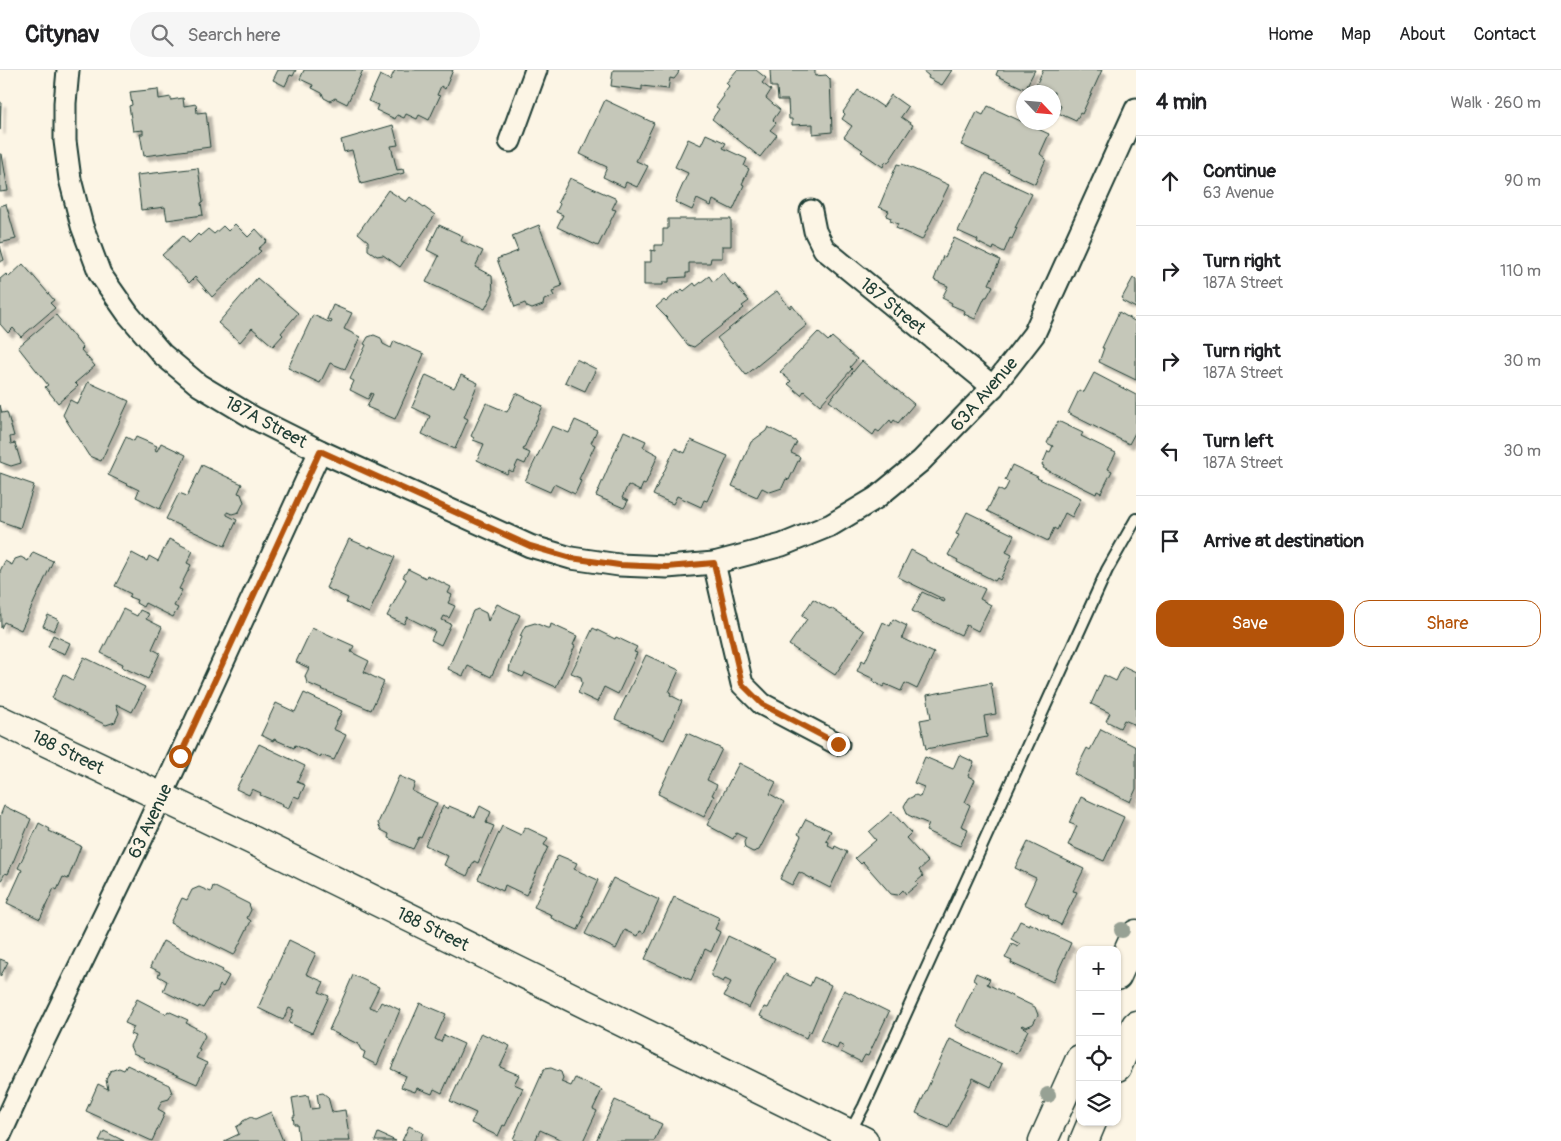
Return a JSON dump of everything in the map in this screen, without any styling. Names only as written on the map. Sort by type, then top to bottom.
[{"type":"street","name":"187A Street","points":[[68,70],[65,103],[65,141],[70,179],[82,226],[100,274],[128,314],[162,354],[199,385],[254,418],[320,451],[530,546],[571,558],[619,565],[667,567],[714,563]]},
{"type":"street","points":[[510,141],[536,70]]},
{"type":"street","name":"63A Avenue","points":[[714,563],[782,545],[831,526],[876,498],[921,461],[994,387],[1034,334],[1136,109]]},
{"type":"street","name":"187 Street","points":[[812,211],[815,231],[824,249],[994,387]]},
{"type":"street","name":"63 Avenue","points":[[0,1135],[161,797],[320,451]]},
{"type":"street","points":[[714,563],[742,684],[762,704],[838,744]]},
{"type":"street","name":"188 Street","points":[[0,720],[252,840],[853,1138]]},
{"type":"street","points":[[1121,967],[1136,934]]},
{"type":"street","points":[[1121,1058],[1136,1025]]},
{"type":"street","points":[[1043,1141],[1076,1068]]},
{"type":"street","points":[[1084,1141],[1090,1126]]},
{"type":"lane","points":[[853,1138],[864,1106],[1107,570],[1136,519]]},
{"type":"building","points":[[278,70],[296,70],[293,76],[290,75],[285,86],[273,80]]},
{"type":"building","points":[[304,70],[363,70],[347,104],[335,98],[330,101],[324,98],[322,93],[312,88],[313,85],[300,79]]},
{"type":"building","points":[[395,70],[453,70],[445,89],[441,86],[437,95],[440,96],[429,120],[419,115],[417,119],[406,114],[404,118],[397,115],[395,119],[376,110],[378,105],[368,101],[380,75],[390,80]]},
{"type":"building","points":[[613,70],[679,70],[674,79],[670,78],[668,89],[642,86],[642,90],[611,86]]},
{"type":"building","points":[[737,70],[756,70],[766,78],[762,83],[771,90],[766,98],[780,110],[773,120],[776,123],[770,130],[777,135],[760,157],[712,119],[719,109],[716,107],[724,96],[722,95],[729,86],[726,83]]},
{"type":"building","points":[[770,70],[815,70],[815,76],[826,75],[830,79],[832,132],[813,134],[813,124],[792,125],[792,119],[789,119],[788,100],[778,100],[777,87],[771,87]]},
{"type":"building","points":[[924,70],[952,70],[942,85],[928,78],[929,76]]},
{"type":"building","points":[[998,70],[1035,70],[1027,85],[1017,85],[996,75]]},
{"type":"building","points":[[1043,70],[1102,70],[1082,114],[1080,113],[1076,121],[1061,114],[1061,85],[1036,85]]},
{"type":"building","points":[[158,89],[159,99],[183,98],[184,106],[196,104],[197,113],[206,112],[210,147],[144,156],[140,134],[143,134],[143,130],[133,131],[129,106],[132,105],[130,92]]},
{"type":"building","points":[[858,90],[883,107],[891,95],[908,107],[901,117],[913,125],[888,163],[885,162],[883,167],[861,152],[863,150],[844,137],[852,126],[842,119],[845,114],[843,112]]},
{"type":"building","points":[[605,100],[654,123],[636,161],[648,166],[637,187],[626,182],[624,187],[603,177],[607,167],[580,154]]},
{"type":"building","points":[[988,106],[1016,119],[1016,130],[1040,130],[1049,134],[1040,154],[1046,159],[1035,184],[1007,171],[1008,169],[989,160],[990,158],[961,145],[977,112],[983,115]]},
{"type":"building","points":[[393,125],[398,145],[391,146],[397,170],[403,169],[404,173],[361,184],[352,150],[344,152],[341,140]]},
{"type":"building","points":[[706,134],[726,143],[723,148],[747,159],[744,166],[749,169],[733,210],[713,200],[711,206],[697,199],[692,210],[675,202],[688,173],[675,167],[688,139],[701,145]]},
{"type":"building","points":[[0,154],[2,154],[8,191],[0,192]]},
{"type":"building","points":[[897,164],[902,164],[949,185],[922,240],[896,228],[898,224],[890,221],[891,218],[886,216],[889,211],[879,207]]},
{"type":"building","points":[[198,168],[203,215],[167,220],[165,207],[141,210],[137,175]]},
{"type":"building","points":[[986,173],[1032,194],[1015,228],[1017,228],[1012,239],[1010,238],[1004,252],[994,247],[993,250],[977,242],[978,240],[958,231]]},
{"type":"building","points":[[570,178],[617,199],[612,209],[616,210],[598,246],[557,227],[563,215],[556,212],[560,204],[558,202]]},
{"type":"building","points":[[388,190],[406,202],[410,197],[435,215],[400,267],[383,255],[377,256],[368,250],[368,241],[358,233]]},
{"type":"building","points":[[6,204],[16,239],[0,243],[0,206]]},
{"type":"building","points":[[668,219],[731,219],[731,246],[722,246],[722,258],[711,258],[710,263],[689,263],[689,273],[686,273],[686,277],[669,278],[669,282],[663,282],[663,285],[644,285],[644,262],[651,262],[651,250],[655,251],[655,245],[663,245],[663,229],[668,229]]},
{"type":"building","points":[[235,224],[248,237],[256,229],[267,241],[258,249],[261,251],[212,297],[195,277],[189,283],[162,255],[183,236],[189,243],[198,234],[200,236],[208,229],[214,234],[223,226],[228,231]]},
{"type":"building","points":[[439,225],[463,236],[461,241],[483,251],[475,267],[492,276],[493,293],[485,309],[426,282],[439,256],[427,250]]},
{"type":"building","points":[[539,225],[562,286],[554,289],[555,291],[552,292],[554,296],[544,300],[543,305],[532,309],[527,307],[525,303],[515,307],[497,259],[518,251],[512,236]]},
{"type":"building","points":[[954,238],[1000,260],[989,284],[993,286],[987,297],[985,297],[975,319],[964,314],[965,311],[951,305],[952,303],[942,298],[948,286],[934,280],[943,256],[945,257]]},
{"type":"building","points":[[0,246],[4,260],[0,262]]},
{"type":"building","points":[[23,264],[54,300],[50,303],[55,308],[21,337],[13,328],[8,333],[0,324],[0,279],[6,274],[9,277]]},
{"type":"building","points":[[723,273],[733,286],[735,284],[749,301],[742,306],[744,308],[694,347],[688,345],[656,307],[664,300],[666,302],[677,292],[678,294],[682,289],[684,291],[694,283],[696,286],[709,276],[713,282]]},
{"type":"building","points":[[257,278],[298,313],[273,346],[252,328],[240,342],[218,323]]},
{"type":"building","points":[[1133,278],[1136,280],[1136,308],[1122,301]]},
{"type":"building","points":[[777,291],[790,308],[792,305],[807,325],[746,375],[717,338]]},
{"type":"building","points":[[333,305],[352,313],[344,329],[360,337],[345,369],[330,363],[320,383],[288,368],[313,315],[331,323],[332,321],[327,319]]},
{"type":"building","points":[[1119,312],[1136,322],[1136,380],[1099,362],[1104,348],[1102,348]]},
{"type":"building","points":[[56,315],[95,366],[75,383],[78,386],[58,403],[45,387],[48,385],[18,347]]},
{"type":"building","points":[[818,332],[828,341],[832,337],[857,359],[850,367],[852,369],[820,405],[804,391],[801,395],[788,384],[791,381],[780,372]]},
{"type":"building","points":[[374,335],[381,338],[383,344],[391,348],[394,341],[424,354],[395,419],[367,407],[373,394],[371,393],[368,399],[350,390],[354,381],[350,379],[366,345],[364,344],[368,337]]},
{"type":"building","points":[[576,359],[596,369],[585,391],[565,382]]},
{"type":"building","points":[[862,361],[914,404],[898,423],[894,420],[892,423],[890,420],[879,432],[876,430],[873,435],[829,401]]},
{"type":"building","points":[[1094,373],[1136,395],[1136,431],[1129,444],[1068,413],[1079,390],[1084,392]]},
{"type":"building","points":[[426,375],[454,388],[461,375],[478,383],[464,417],[468,419],[455,449],[422,434],[430,416],[412,407]]},
{"type":"building","points":[[88,382],[129,401],[101,461],[89,456],[63,415],[70,400],[78,404]]},
{"type":"building","points":[[516,393],[543,406],[523,450],[530,453],[525,464],[518,461],[513,472],[509,470],[507,474],[477,460],[484,444],[473,440],[474,438],[471,436],[486,403],[507,412]]},
{"type":"building","points":[[0,405],[2,413],[7,412],[14,436],[10,437],[11,444],[15,443],[21,463],[11,466],[0,462]]},
{"type":"building","points":[[575,420],[597,430],[591,443],[595,445],[579,479],[581,481],[575,494],[554,484],[550,492],[525,481],[552,426],[569,433]]},
{"type":"building","points":[[1058,421],[1083,433],[1081,436],[1116,453],[1108,469],[1112,471],[1101,493],[1097,491],[1096,494],[1043,468],[1044,466],[1042,465],[1048,451],[1050,452],[1053,446],[1047,443]]},
{"type":"building","points":[[768,427],[797,442],[791,453],[800,457],[789,480],[786,479],[782,488],[770,492],[762,488],[757,497],[732,486],[751,442],[766,431]]},
{"type":"building","points":[[624,431],[646,441],[643,447],[658,455],[645,485],[643,484],[640,491],[628,485],[622,498],[628,501],[624,508],[596,496]]},
{"type":"building","points":[[126,437],[134,441],[136,437],[157,446],[155,450],[157,451],[161,443],[186,455],[160,509],[136,497],[139,490],[108,475]]},
{"type":"building","points":[[691,440],[728,456],[707,501],[704,500],[701,507],[677,496],[673,504],[653,495],[675,448],[685,453]]},
{"type":"building","points":[[202,465],[242,484],[238,493],[241,494],[244,502],[239,512],[232,514],[227,512],[227,515],[237,520],[225,546],[166,519],[179,493],[187,496]]},
{"type":"building","points":[[1012,465],[1081,498],[1072,517],[1065,513],[1057,530],[1054,528],[1048,541],[987,511],[998,489],[1004,492],[1009,482],[1005,480]]},
{"type":"building","points":[[0,473],[34,485],[20,528],[0,521]]},
{"type":"building","points":[[967,512],[1014,535],[1006,552],[1012,555],[1000,580],[997,578],[995,581],[957,562],[958,560],[948,555],[959,535],[956,534]]},
{"type":"building","points":[[169,539],[193,551],[187,563],[191,565],[179,589],[182,590],[174,606],[178,608],[173,617],[145,603],[143,607],[136,603],[137,600],[129,597],[131,594],[115,586],[132,553],[147,561],[149,556],[158,561]]},
{"type":"building","points":[[349,539],[395,557],[369,613],[346,603],[348,598],[326,588]]},
{"type":"building","points":[[911,550],[926,558],[926,560],[985,589],[980,599],[991,605],[978,631],[966,625],[961,635],[912,611],[922,592],[944,602],[945,600],[898,577]]},
{"type":"building","points":[[33,552],[53,561],[21,630],[4,622],[1,628],[0,571],[5,561],[12,565],[15,559],[21,557],[28,561]]},
{"type":"building","points":[[408,569],[426,578],[427,575],[451,587],[448,593],[452,595],[448,603],[455,606],[449,618],[444,616],[442,620],[451,624],[441,645],[431,640],[435,631],[407,617],[404,624],[387,616],[406,579],[403,577]]},
{"type":"building","points":[[813,599],[831,608],[864,631],[835,675],[789,645],[807,619],[802,616]]},
{"type":"building","points":[[497,604],[520,615],[491,677],[468,666],[463,676],[448,669],[473,611],[478,609],[486,613],[488,621]]},
{"type":"building","points":[[123,609],[137,616],[140,610],[149,614],[146,619],[162,627],[152,649],[160,653],[148,679],[122,667],[123,664],[101,653]]},
{"type":"building","points":[[48,615],[59,620],[54,631],[43,626]]},
{"type":"building","points":[[893,619],[907,626],[902,638],[934,653],[917,689],[905,683],[901,691],[885,684],[883,687],[873,681],[874,679],[857,671],[862,660],[865,662],[883,622],[890,626]]},
{"type":"building","points":[[535,623],[547,628],[550,628],[551,624],[577,636],[573,645],[575,646],[556,687],[525,673],[523,677],[509,671],[525,626]]},
{"type":"building","points":[[312,628],[354,646],[351,652],[369,661],[364,672],[384,682],[371,710],[307,683],[305,676],[309,668],[296,662]]},
{"type":"building","points":[[593,628],[637,647],[634,652],[637,653],[618,694],[604,687],[597,702],[578,693],[582,683],[581,677],[571,673]]},
{"type":"building","points":[[53,635],[70,643],[65,654],[48,647]]},
{"type":"building","points":[[646,655],[679,670],[669,692],[671,693],[670,695],[682,701],[664,740],[615,719]]},
{"type":"building","points":[[84,657],[145,687],[132,712],[116,704],[119,713],[115,722],[106,725],[52,698],[63,674],[73,680]]},
{"type":"building","points":[[1123,666],[1136,672],[1136,725],[1124,720],[1120,728],[1106,721],[1110,713],[1091,704],[1104,675],[1116,681]]},
{"type":"building","points":[[991,683],[996,714],[984,716],[987,737],[926,749],[920,720],[931,718],[927,695]]},
{"type":"building","points":[[304,693],[342,711],[333,729],[346,735],[334,760],[321,755],[320,757],[295,745],[294,748],[274,739],[273,741],[261,735],[276,703],[295,712]]},
{"type":"building","points":[[1101,729],[1136,747],[1136,789],[1130,802],[1074,774],[1087,748],[1090,750]]},
{"type":"building","points":[[687,733],[722,749],[707,780],[717,785],[704,817],[658,794]]},
{"type":"building","points":[[259,744],[305,766],[297,782],[305,785],[299,798],[294,796],[288,809],[282,806],[283,804],[260,795],[261,793],[252,789],[249,795],[236,789]]},
{"type":"building","points":[[959,755],[974,762],[968,776],[975,780],[965,802],[970,805],[961,826],[968,829],[960,846],[926,831],[929,824],[908,815],[904,806],[908,799],[916,795],[920,797],[924,787],[914,783],[925,757],[953,769]]},
{"type":"building","points":[[739,763],[776,782],[770,794],[784,802],[759,850],[753,852],[745,848],[744,842],[746,838],[736,833],[733,839],[707,825]]},
{"type":"building","points":[[399,776],[415,783],[412,791],[437,803],[421,838],[419,837],[413,849],[388,838],[389,834],[381,830],[378,823]]},
{"type":"building","points":[[1081,797],[1124,817],[1104,861],[1068,845],[1077,826],[1069,823]]},
{"type":"building","points":[[4,806],[31,819],[8,874],[5,873],[0,881],[0,816]]},
{"type":"building","points":[[443,806],[448,809],[449,806],[475,817],[480,806],[491,812],[486,823],[494,826],[478,863],[474,861],[467,876],[444,865],[448,856],[425,845]]},
{"type":"building","points":[[892,812],[911,833],[906,838],[928,862],[919,870],[923,876],[916,882],[918,884],[906,894],[903,890],[898,895],[891,894],[863,862],[861,864],[855,858],[876,840],[869,832]]},
{"type":"building","points":[[806,819],[831,831],[826,841],[829,842],[828,846],[834,849],[835,846],[847,852],[830,888],[799,872],[792,885],[780,879],[801,836],[798,834]]},
{"type":"building","points":[[39,823],[50,829],[49,831],[81,846],[68,879],[63,877],[57,890],[54,888],[40,919],[7,903],[22,870],[18,868]]},
{"type":"building","points":[[502,826],[521,835],[525,827],[548,838],[544,845],[548,847],[526,895],[505,885],[503,891],[478,879]]},
{"type":"building","points":[[1028,842],[1084,869],[1073,891],[1077,892],[1061,925],[1048,918],[1049,916],[1024,904],[1036,878],[1015,868]]},
{"type":"building","points":[[558,855],[577,863],[574,869],[598,880],[578,930],[551,918],[552,915],[534,907]]},
{"type":"building","points":[[613,878],[659,900],[644,933],[640,931],[638,936],[625,930],[616,949],[585,934]]},
{"type":"building","points":[[213,886],[249,904],[251,910],[247,918],[251,921],[234,955],[170,923],[182,898],[187,900],[192,890],[199,887],[211,892]]},
{"type":"building","points":[[674,897],[720,918],[715,929],[720,932],[711,952],[705,949],[691,980],[645,959]]},
{"type":"building","points":[[1020,921],[1029,925],[1029,923],[1071,943],[1053,982],[1011,963],[1012,961],[1005,958],[1012,944],[1018,947],[1020,944],[1011,939]]},
{"type":"building","points":[[728,936],[775,958],[749,1008],[724,996],[731,982],[725,979],[723,982],[711,976]]},
{"type":"building","points":[[289,940],[316,953],[306,974],[324,982],[319,992],[329,996],[312,1033],[289,1023],[294,1010],[289,1008],[283,1020],[258,1008]]},
{"type":"building","points":[[163,941],[223,970],[222,972],[229,976],[223,987],[220,985],[217,992],[212,993],[203,1008],[199,1006],[198,1008],[163,991],[167,981],[158,976],[160,972],[150,967]]},
{"type":"building","points":[[0,959],[8,962],[0,977]]},
{"type":"building","points":[[976,973],[990,979],[987,984],[1035,1007],[1038,1015],[1033,1024],[1026,1027],[1021,1026],[1028,1030],[1016,1054],[955,1026],[976,982],[973,980]]},
{"type":"building","points":[[785,974],[810,986],[814,977],[831,985],[811,1032],[809,1031],[806,1038],[760,1016],[764,1007],[768,1008]]},
{"type":"building","points":[[353,975],[379,987],[369,1007],[377,1010],[381,1002],[400,1010],[377,1065],[363,1058],[365,1052],[361,1050],[358,1044],[329,1030]]},
{"type":"building","points":[[844,990],[889,1012],[868,1056],[865,1055],[861,1062],[841,1052],[844,1047],[839,1044],[837,1049],[820,1041]]},
{"type":"building","points":[[137,999],[166,1014],[168,1011],[188,1020],[186,1023],[202,1031],[205,1036],[198,1049],[200,1050],[196,1058],[207,1063],[197,1084],[143,1060],[144,1058],[133,1053],[130,1046],[135,1036],[130,1034],[134,1027],[125,1023]]},
{"type":"building","points":[[420,1003],[446,1014],[435,1039],[441,1042],[444,1035],[464,1044],[442,1093],[434,1089],[432,1094],[417,1088],[415,1092],[401,1087],[406,1076],[391,1069]]},
{"type":"building","points":[[481,1033],[510,1046],[500,1067],[519,1075],[514,1084],[523,1088],[505,1126],[503,1125],[498,1136],[471,1123],[476,1113],[450,1101]]},
{"type":"building","points":[[950,1039],[1002,1064],[991,1087],[973,1078],[948,1128],[916,1113]]},
{"type":"building","points":[[127,1065],[169,1085],[172,1093],[169,1099],[162,1101],[158,1109],[165,1113],[152,1141],[86,1111],[98,1084],[108,1089],[106,1080],[110,1071],[119,1068],[124,1070]]},
{"type":"building","points":[[551,1068],[561,1072],[563,1078],[561,1082],[571,1086],[575,1078],[602,1090],[593,1109],[597,1111],[583,1141],[564,1141],[540,1130],[535,1141],[517,1141],[513,1139],[544,1069]]},
{"type":"building","points":[[323,1093],[328,1097],[332,1112],[345,1110],[350,1141],[299,1141],[297,1124],[294,1124],[293,1116],[295,1116],[292,1098],[308,1095],[311,1109],[319,1108],[317,1094]]},
{"type":"building","points":[[615,1100],[650,1116],[649,1118],[662,1124],[654,1141],[596,1141]]},
{"type":"building","points":[[271,1112],[283,1141],[224,1141],[239,1134],[236,1127],[243,1121],[251,1117],[255,1119]]},
{"type":"building","points":[[409,1126],[423,1133],[420,1141],[402,1141]]},
{"type":"building","points":[[104,1131],[124,1141],[99,1141]]},
{"type":"building","points":[[378,1133],[396,1141],[375,1141]]},
{"type":"route","points":[[180,756],[320,451],[530,546],[571,558],[619,565],[667,567],[714,563],[742,684],[762,704],[838,744]]}]
